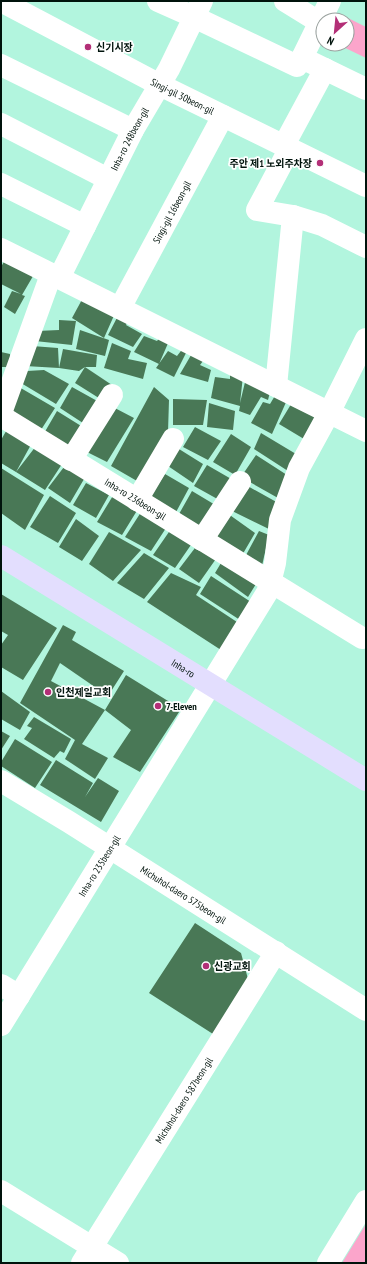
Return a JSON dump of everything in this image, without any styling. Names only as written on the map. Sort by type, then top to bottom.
[{"type":"main road","name":"Inha-ro","points":[[1,556],[210,686],[366,780]]},
{"type":"street","points":[[158,1],[198,9],[297,66],[315,30]]},
{"type":"street","points":[[285,1],[315,20]]},
{"type":"street","points":[[324,12],[330,1]]},
{"type":"street","name":"Singi-gil 30beon-gil","points":[[4,9],[287,146],[366,186]]},
{"type":"street","name":"Inha-ro 248beon-gil","points":[[1,413],[48,283],[57,277],[85,226],[133,130],[160,85],[198,9]]},
{"type":"street","points":[[302,58],[366,89]]},
{"type":"street","points":[[1,65],[133,130]]},
{"type":"street","points":[[324,69],[257,210],[293,216],[322,225],[366,247]]},
{"type":"street","name":"Singi-gil 16beon-gil","points":[[120,308],[223,116]]},
{"type":"street","points":[[1,124],[108,179]]},
{"type":"street","points":[[1,184],[85,226]]},
{"type":"street","points":[[276,386],[293,216]]},
{"type":"street","points":[[1,249],[366,431]]},
{"type":"street","points":[[270,582],[275,563],[280,520],[299,468],[363,353]]},
{"type":"street","points":[[71,460],[112,395]]},
{"type":"street","name":"Inha-ro 236beon-gil","points":[[1,416],[362,638]]},
{"type":"street","points":[[136,500],[173,439]]},
{"type":"street","points":[[202,540],[240,482]]},
{"type":"street","name":"Inha-ro 235beon-gil","points":[[1,1025],[10,990],[110,848],[268,591],[270,582]]},
{"type":"street","name":"Michuhol-daero 575beon-gil","points":[[1,781],[276,952],[366,1010]]},
{"type":"street","name":"Michuhol-daero 587beon-gil","points":[[87,1255],[276,952]]},
{"type":"street","points":[[1,1191],[87,1255],[118,1263]]},
{"type":"street","points":[[328,1263],[364,1206]]},
{"type":"shaded area","points":[[355,22],[366,27],[366,58],[354,52],[355,52]]},
{"type":"shaded area","points":[[366,1224],[366,1263],[342,1263]]},
{"type":"building","points":[[6,258],[36,271],[22,295],[25,296],[15,314],[4,307],[12,291],[21,294],[1,284],[1,267]]},
{"type":"building","points":[[85,294],[116,311],[104,338],[72,318]]},
{"type":"building","points":[[120,312],[131,314],[126,325],[142,334],[133,347],[108,335]]},
{"type":"building","points":[[59,320],[76,321],[72,345],[35,341],[37,331],[59,330]]},
{"type":"building","points":[[80,330],[109,340],[105,356],[76,349]]},
{"type":"building","points":[[144,336],[157,341],[161,336],[169,341],[159,364],[134,352]]},
{"type":"building","points":[[112,343],[131,351],[128,359],[147,363],[143,379],[104,368]]},
{"type":"building","points":[[32,346],[58,348],[59,368],[25,366]]},
{"type":"building","points":[[184,347],[188,349],[174,377],[156,368],[168,351],[177,356]]},
{"type":"building","points":[[63,349],[97,355],[96,367],[85,367],[79,371],[59,368]]},
{"type":"building","points":[[194,350],[206,357],[200,365],[211,370],[208,382],[180,374]]},
{"type":"building","points":[[1,352],[10,354],[10,367],[1,367]]},
{"type":"building","points":[[85,367],[112,385],[102,400],[75,383]]},
{"type":"building","points":[[44,370],[69,384],[56,404],[21,383],[27,371]]},
{"type":"building","points":[[230,374],[243,376],[240,403],[246,378],[270,392],[268,400],[261,397],[250,415],[239,411],[240,406],[211,398],[215,377],[230,379]]},
{"type":"building","points":[[19,387],[55,408],[39,433],[6,412]]},
{"type":"building","points":[[72,387],[99,402],[86,425],[60,408]]},
{"type":"building","points":[[154,387],[169,400],[168,432],[137,481],[111,466]]},
{"type":"building","points":[[276,394],[287,400],[272,434],[251,423],[263,402],[270,404]]},
{"type":"building","points":[[173,399],[207,400],[203,425],[173,425]]},
{"type":"building","points":[[293,401],[317,415],[304,439],[279,424]]},
{"type":"building","points":[[209,403],[235,411],[233,430],[207,427]]},
{"type":"building","points":[[111,406],[134,418],[107,462],[81,449]]},
{"type":"building","points":[[57,411],[86,429],[73,450],[43,435]]},
{"type":"building","points":[[9,426],[33,441],[16,472],[1,463],[1,440]]},
{"type":"building","points":[[195,427],[221,441],[208,460],[183,447]]},
{"type":"building","points":[[261,433],[296,454],[288,471],[254,449]]},
{"type":"building","points":[[231,434],[251,447],[235,475],[213,462]]},
{"type":"building","points":[[36,446],[64,461],[45,490],[16,472]]},
{"type":"building","points":[[179,449],[203,464],[193,483],[168,466]]},
{"type":"building","points":[[256,455],[287,475],[278,498],[241,477]]},
{"type":"building","points":[[67,463],[87,474],[70,503],[48,488]]},
{"type":"building","points":[[207,465],[233,480],[221,501],[194,486]]},
{"type":"building","points":[[1,468],[44,495],[25,530],[1,513]]},
{"type":"building","points":[[165,474],[189,488],[175,514],[148,500]]},
{"type":"building","points":[[86,483],[109,495],[96,518],[73,505]]},
{"type":"building","points":[[244,484],[280,504],[273,531],[228,509]]},
{"type":"building","points":[[192,491],[217,506],[203,531],[179,514]]},
{"type":"building","points":[[114,494],[138,509],[122,535],[97,522]]},
{"type":"building","points":[[50,496],[76,513],[58,543],[30,527]]},
{"type":"building","points":[[143,509],[168,525],[151,551],[125,537]]},
{"type":"building","points":[[227,513],[255,533],[241,557],[210,534]]},
{"type":"building","points":[[76,519],[99,536],[82,561],[59,547]]},
{"type":"building","points":[[171,529],[193,542],[175,568],[153,555]]},
{"type":"building","points":[[259,531],[269,535],[261,570],[245,557]]},
{"type":"building","points":[[109,532],[141,550],[113,581],[89,564]]},
{"type":"building","points":[[198,544],[218,556],[199,583],[179,569]]},
{"type":"building","points":[[144,553],[169,568],[144,599],[117,583]]},
{"type":"building","points":[[224,558],[259,579],[248,597],[215,573]]},
{"type":"building","points":[[171,573],[201,587],[196,595],[237,622],[221,650],[147,602]]},
{"type":"building","points":[[211,576],[251,602],[240,620],[200,594]]},
{"type":"building","points":[[1,594],[57,628],[23,680],[1,667],[1,645],[8,635],[1,631]]},
{"type":"building","points":[[63,625],[76,632],[72,640],[124,671],[108,696],[60,663],[51,681],[105,710],[82,744],[108,758],[95,779],[65,759],[75,740],[20,703]]},
{"type":"building","points":[[126,675],[181,709],[140,772],[113,757],[131,730],[105,710]]},
{"type":"building","points":[[1,691],[30,712],[20,730],[1,719]]},
{"type":"building","points":[[34,717],[71,739],[64,753],[60,751],[54,758],[24,739],[32,728],[27,726]]},
{"type":"building","points":[[1,731],[10,736],[1,750]]},
{"type":"building","points":[[15,739],[52,762],[35,788],[1,766],[1,762]]},
{"type":"building","points":[[56,760],[93,783],[85,797],[98,778],[119,791],[101,822],[40,785]]},
{"type":"building","name":"신광교회","points":[[195,923],[241,953],[248,979],[213,1034],[149,993]]},
{"type":"place","name":"신기시장","points":[[88,47]]},
{"type":"place","name":"주안 제1 노외주차장","points":[[320,163]]},
{"type":"place","name":"인천제일교회","points":[[48,692]]},
{"type":"place","name":"7-Eleven","points":[[158,706]]},
{"type":"place","name":"신광교회","points":[[206,966]]}]
